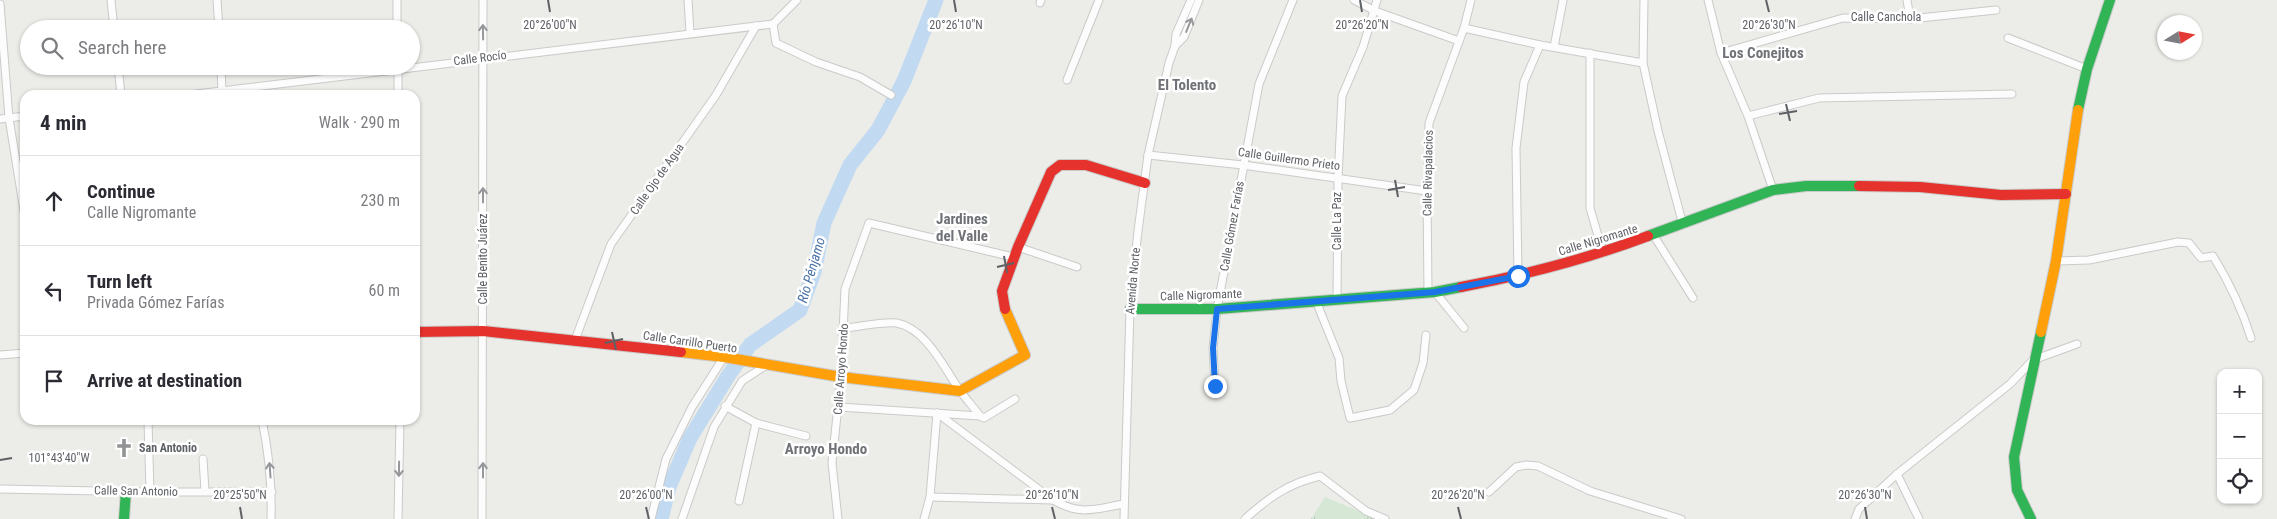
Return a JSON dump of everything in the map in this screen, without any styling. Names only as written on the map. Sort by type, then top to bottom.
[{"type":"street","points":[[111,0],[113,20]]},
{"type":"street","points":[[217,0],[218,20]]},
{"type":"street","points":[[397,0],[397,20]]},
{"type":"street","name":"Calle Benito Juárez","points":[[482,519],[483,0]]},
{"type":"street","points":[[688,0],[690,32]]},
{"type":"street","points":[[798,0],[773,24],[776,43],[816,62],[860,77],[892,95]]},
{"type":"street","points":[[1067,80],[1099,0]]},
{"type":"street","name":"Avenida Norte","points":[[1124,519],[1130,309],[1148,155],[1169,63],[1175,46],[1176,34],[1191,0]]},
{"type":"street","name":"Avenida Norte","points":[[1175,46],[1184,37],[1199,0]]},
{"type":"street","name":"Calle Gómez Farías","points":[[1215,386],[1213,348],[1217,309],[1259,84],[1292,0]]},
{"type":"street","points":[[1354,0],[1375,11],[1459,41]]},
{"type":"street","name":"Calle La Paz","points":[[1337,300],[1338,178],[1342,96],[1362,47],[1377,0]]},
{"type":"street","name":"Calle Rivapalacios","points":[[1431,292],[1427,191],[1429,123],[1464,28],[1471,0]]},
{"type":"street","points":[[1554,47],[1563,0]]},
{"type":"street","points":[[1644,0],[1643,63],[1658,131],[1683,225]]},
{"type":"street","points":[[1708,0],[1721,52],[1748,116],[1773,190]]},
{"type":"street","points":[[1907,0],[1910,19]]},
{"type":"street","points":[[2031,519],[2020,502],[2013,480],[2014,457],[2033,360],[2056,261],[2075,127],[2087,69],[2110,0]]},
{"type":"street","points":[[0,4],[9,118],[20,186]]},
{"type":"street","name":"Calle Canchola","points":[[1721,52],[1843,18],[1910,19],[1996,10]]},
{"type":"street","name":"Calle Rocío","points":[[420,65],[690,32],[773,24]]},
{"type":"street","name":"Calle Ojo de Agua","points":[[575,340],[612,244],[716,95],[756,26]]},
{"type":"street","points":[[1464,28],[1540,45],[1590,52],[1643,63]]},
{"type":"street","points":[[2008,38],[2087,69]]},
{"type":"street","points":[[1518,276],[1516,148],[1524,82],[1540,45]]},
{"type":"street","points":[[1590,52],[1590,208],[1603,253]]},
{"type":"street","points":[[119,75],[120,90]]},
{"type":"street","points":[[221,75],[222,90]]},
{"type":"street","name":"Calle Rocío","points":[[242,90],[344,75]]},
{"type":"street","points":[[398,75],[398,90]]},
{"type":"street","points":[[1748,116],[1819,98],[2012,94]]},
{"type":"street","points":[[0,119],[20,117]]},
{"type":"street","name":"Calle Guillermo Prieto","points":[[1148,155],[1243,165],[1427,191]]},
{"type":"street","points":[[960,392],[1025,355],[1006,312],[1002,291],[1016,252],[1051,172],[1060,164],[1086,165],[1145,183]]},
{"type":"street","name":"Calle Nigromante","points":[[1130,309],[1217,309],[1316,302],[1431,292],[1518,276],[1603,253],[1654,236],[1773,190],[1806,186],[1910,187],[2001,195],[2066,194]]},
{"type":"street","name":"Calle Arroyo Hondo","points":[[838,519],[832,463],[839,407],[845,290],[869,224],[1016,252]]},
{"type":"street","points":[[1654,236],[1693,298]]},
{"type":"street","points":[[2056,261],[2090,260],[2178,242],[2189,243],[2201,258],[2213,256],[2225,275],[2244,316],[2251,338]]},
{"type":"street","points":[[1016,252],[1077,267]]},
{"type":"street","points":[[1431,292],[1464,328]]},
{"type":"street","points":[[1316,302],[1339,358],[1341,381],[1350,418],[1390,410],[1414,390],[1423,363],[1426,336]]},
{"type":"street","points":[[844,328],[896,323],[908,327],[939,357],[960,392],[982,417]]},
{"type":"street","name":"Calle Carrillo Puerto","points":[[420,332],[483,331],[575,340],[724,357],[761,365],[841,377],[960,392]]},
{"type":"street","points":[[1854,519],[1860,509],[1897,474],[2010,384],[2033,360],[2077,344]]},
{"type":"street","points":[[0,355],[20,353]]},
{"type":"street","points":[[651,519],[666,458],[692,407],[724,357]]},
{"type":"street","points":[[692,519],[682,518],[714,427],[725,406],[742,381],[761,365]]},
{"type":"street","points":[[839,407],[982,417],[1015,399]]},
{"type":"street","points":[[725,406],[756,423],[806,436]]},
{"type":"street","points":[[937,413],[1053,500],[1067,508],[1081,512],[1124,504]]},
{"type":"street","points":[[924,519],[930,496],[937,413]]},
{"type":"street","points":[[740,501],[756,423]]},
{"type":"street","points":[[148,425],[150,492]]},
{"type":"street","points":[[263,425],[268,451],[272,492],[271,519]]},
{"type":"street","points":[[398,519],[400,425]]},
{"type":"street","points":[[203,459],[206,491]]},
{"type":"street","points":[[1489,492],[1516,467],[1538,466],[1590,490],[1681,519]]},
{"type":"street","points":[[1897,474],[1919,519]]},
{"type":"street","points":[[1245,519],[1268,498],[1299,481],[1320,476],[1366,511],[1385,519]]},
{"type":"street","name":"Calle San Antonio","points":[[0,489],[272,492]]},
{"type":"street","points":[[124,519],[126,491]]},
{"type":"street","points":[[930,496],[1053,500]]},
{"type":"green space","points":[[1325,497],[1378,519],[1311,519]]},
{"type":"green space","points":[[1323,501],[1362,519],[1315,519]]},
{"type":"waterway","name":"Río Pénjamo","points":[[661,519],[669,487],[690,438],[728,376],[750,345],[800,310],[814,272],[824,223],[850,165],[878,130],[904,81],[936,0]]},
{"type":"traffic: fast","points":[[2078,110],[2087,69],[2110,0]]},
{"type":"traffic: fast","points":[[1648,236],[1773,190],[1806,186],[1859,186]]},
{"type":"traffic: fast","points":[[1130,309],[1217,309],[1435,292],[1461,287]]},
{"type":"traffic: fast","points":[[2031,519],[2017,490],[2014,457],[2041,332]]},
{"type":"traffic: fast","points":[[124,519],[126,491]]},
{"type":"traffic: slow","points":[[2041,332],[2056,261],[2078,110]]},
{"type":"traffic: slow","points":[[681,352],[724,357],[841,377],[960,391],[1025,355],[1005,309]]},
{"type":"traffic: jam","points":[[1005,309],[1002,291],[1018,247],[1051,172],[1060,165],[1086,165],[1145,183]]},
{"type":"traffic: jam","points":[[1859,186],[1920,187],[2001,195],[2066,194]]},
{"type":"traffic: jam","points":[[1461,287],[1556,266],[1648,236]]},
{"type":"traffic: jam","points":[[420,332],[483,331],[681,352]]},
{"type":"place","name":"San Antonio","points":[[124,448]]},
{"type":"district","name":"Los Conejitos","points":[[1763,53]]},
{"type":"district","name":"El Tolento","points":[[1187,85]]},
{"type":"district","name":"Jardines del Valle","points":[[962,228]]},
{"type":"district","name":"Arroyo Hondo","points":[[826,449]]},
{"type":"route","points":[[1215,386],[1213,348],[1217,309],[1435,292],[1518,276]]}]
